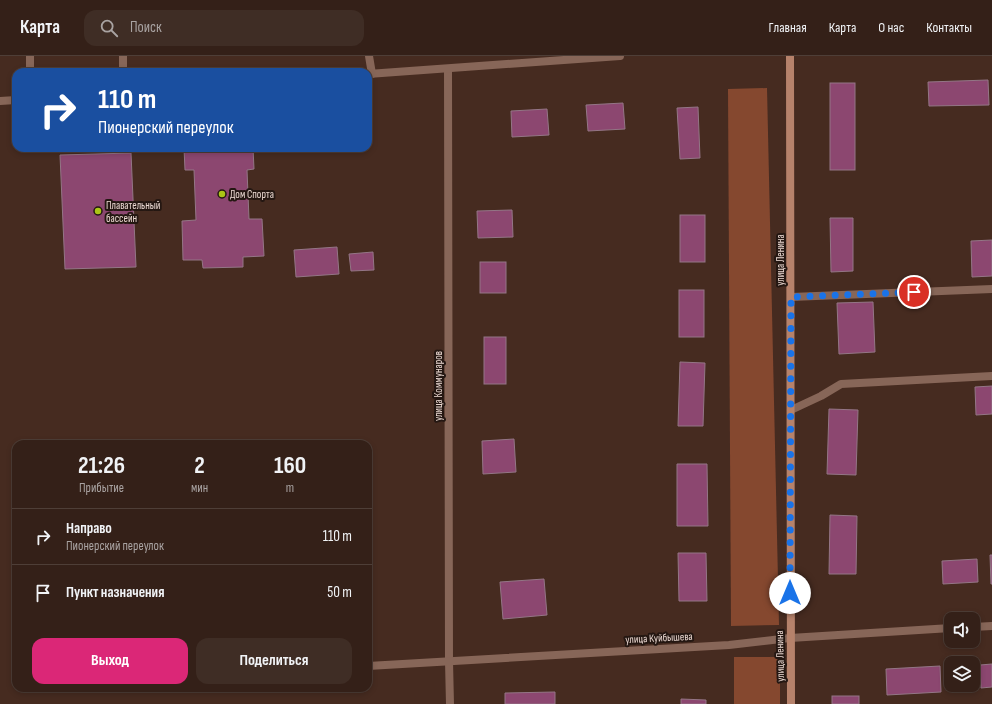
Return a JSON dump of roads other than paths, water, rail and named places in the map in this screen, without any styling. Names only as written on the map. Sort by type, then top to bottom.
[{"type":"street","points":[[30,56],[30,68]]},
{"type":"street","points":[[123,56],[123,68]]},
{"type":"street","points":[[369,56],[370,68]]},
{"type":"street","points":[[372,74],[620,56]]},
{"type":"street","name":"улица Ленина","points":[[790,56],[791,704]]},
{"type":"street","name":"улица Коммунаров","points":[[448,69],[450,704]]},
{"type":"street","points":[[0,101],[12,100]]},
{"type":"street","points":[[791,297],[992,289]]},
{"type":"street","points":[[791,410],[841,384],[992,376]]},
{"type":"street","points":[[980,627],[992,626]]},
{"type":"street","name":"улица Куйбышева","points":[[372,666],[729,645],[790,638],[944,628]]},
{"type":"place","name":"Дом Спорта","points":[[222,194]]},
{"type":"place","name":"Плавательный бассейн","points":[[98,211]]}]
